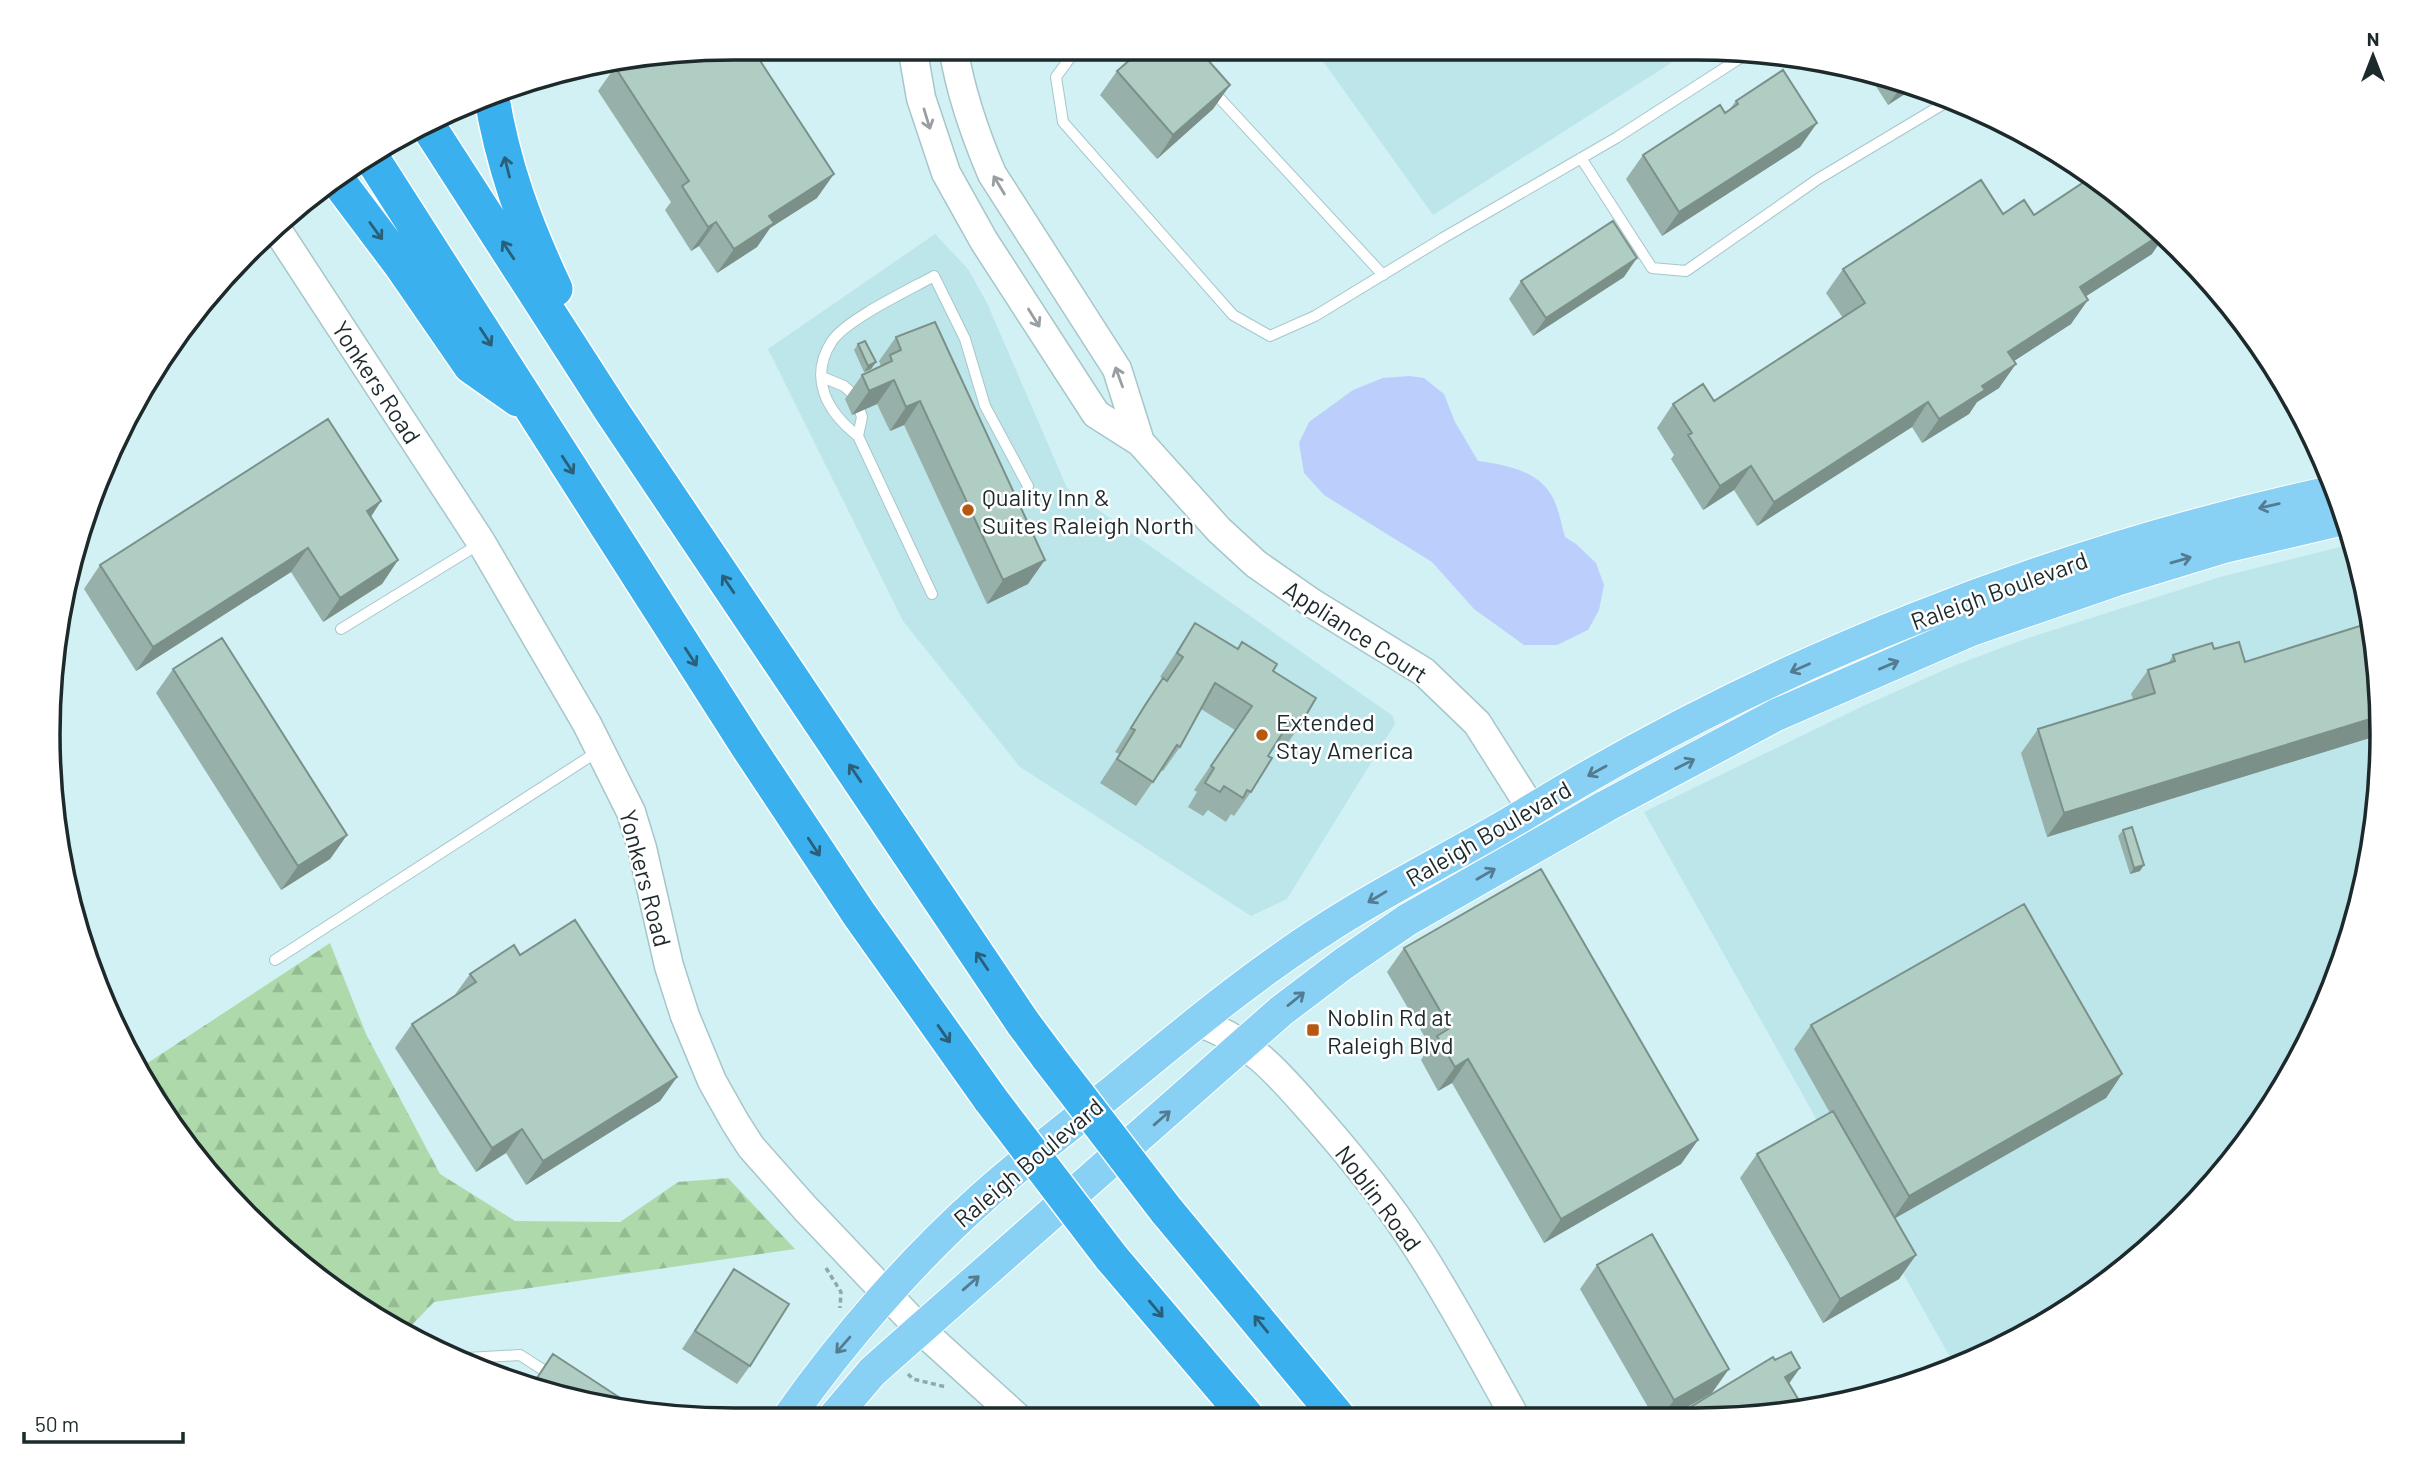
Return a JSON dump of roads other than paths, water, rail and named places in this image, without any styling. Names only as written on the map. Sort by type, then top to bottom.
[{"type":"highway","points":[[493,104],[513,190],[528,232],[611,410]]},
{"type":"highway","points":[[431,131],[611,410],[1023,1023],[1166,1210],[1330,1408]]},
{"type":"highway","points":[[375,163],[749,748],[859,915],[990,1100],[1111,1257],[1239,1408]]},
{"type":"highway","points":[[342,186],[395,256],[471,366],[531,407]]},
{"type":"main road","name":"Raleigh Boulevard","points":[[795,1408],[838,1350],[936,1242],[985,1195],[1198,1022],[1324,929],[1691,720],[1795,670],[1900,625],[2008,584],[2123,546],[2230,515],[2325,494]]},
{"type":"main road","name":"Raleigh Boulevard","points":[[841,1408],[872,1372],[1245,1044],[1312,987],[1407,920],[1550,838],[1776,715],[1971,630],[2128,576],[2224,547],[2335,521]]},
{"type":"street","name":"Appliance Court","points":[[914,60],[921,98],[946,173],[964,208],[1096,414],[1140,442],[1219,530],[1256,564],[1312,603],[1424,672],[1477,723],[1550,838]]},
{"type":"street","name":"Appliance Court","points":[[956,60],[965,103],[992,174],[1117,369],[1140,442]]},
{"type":"street","name":"Yonkers Road","points":[[281,235],[481,542],[600,750],[631,812],[669,966],[685,1016],[712,1081],[751,1147],[805,1209],[920,1329],[1007,1408]]},
{"type":"street","name":"Noblin Road","points":[[1198,1022],[1245,1044],[1274,1069],[1356,1163],[1415,1243],[1510,1408]]},
{"type":"lane","points":[[1068,60],[1056,77],[1063,122],[1233,315],[1270,336],[1315,316],[1581,158],[1735,61]]},
{"type":"lane","points":[[1204,82],[1382,275]]},
{"type":"lane","points":[[1581,158],[1652,268],[1686,271],[1818,179],[1940,106]]},
{"type":"lane","points":[[932,594],[858,436],[831,409],[824,395],[822,377],[833,340],[851,324],[934,276],[965,338],[985,406],[1028,486]]},
{"type":"lane","points":[[822,377],[844,386],[853,395]]},
{"type":"lane","points":[[858,436],[862,417],[860,411]]},
{"type":"lane","points":[[341,629],[481,542]]},
{"type":"lane","points":[[275,960],[600,750]]},
{"type":"lane","points":[[479,1357],[520,1355],[565,1384]]},
{"type":"water","points":[[1383,378],[1424,378],[1444,394],[1455,422],[1478,461],[1524,472],[1551,494],[1565,537],[1596,563],[1604,585],[1599,610],[1588,630],[1557,645],[1524,645],[1474,609],[1432,562],[1324,495],[1304,473],[1299,443],[1309,422],[1353,390]]},
{"type":"place","name":"Quality Inn & Suites Raleigh North","points":[[968,510]]},
{"type":"place","name":"Extended Stay America","points":[[1262,735]]},
{"type":"place","name":"Noblin Rd at Raleigh Blvd","points":[[1313,1030]]}]
